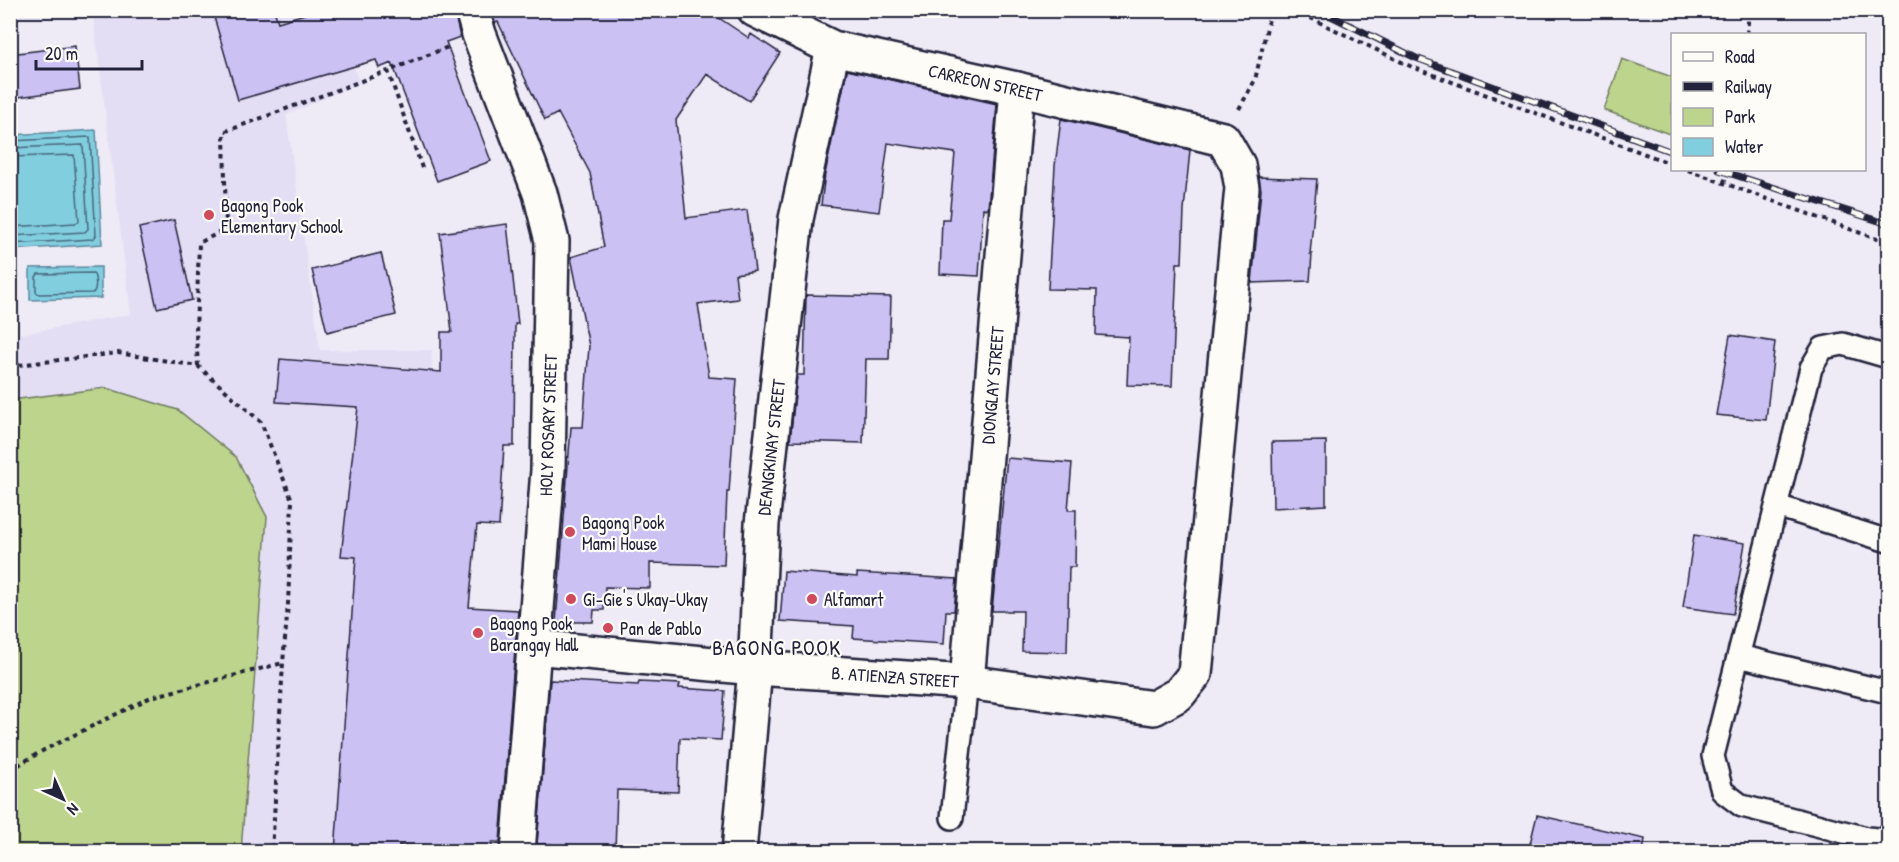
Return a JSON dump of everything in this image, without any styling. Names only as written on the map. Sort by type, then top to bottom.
[{"type":"street","name":"CARREON STREET","points":[[755,10],[833,48],[1017,89],[1223,140]]},
{"type":"street","name":"HOLY ROSARY STREET","points":[[476,22],[536,183],[552,241],[548,470],[518,852]]},
{"type":"street","name":"DEANGKINAY STREET","points":[[738,852],[755,668],[762,524],[796,219],[833,48]]},
{"type":"street","name":"DIONGLAY STREET","points":[[967,682],[1017,89]]},
{"type":"street","name":"B. ATIENZA STREET","points":[[534,647],[755,668],[967,682],[1154,708],[1179,694],[1195,674],[1242,188],[1238,165],[1223,140]]},
{"type":"lane","points":[[1888,357],[1843,344],[1823,348],[1811,368],[1713,756],[1722,790],[1742,806],[1865,845],[1888,840]]},
{"type":"lane","points":[[1777,506],[1888,541]]},
{"type":"lane","points":[[1739,656],[1888,692]]},
{"type":"lane","points":[[952,818],[967,682]]},
{"type":"path","points":[[1223,140],[1255,80],[1270,10]]},
{"type":"path","points":[[1294,10],[1412,67],[1671,164]]},
{"type":"path","points":[[1747,33],[1749,10]]},
{"type":"path","points":[[198,366],[196,333],[199,243],[226,228],[224,132],[388,71],[476,22]]},
{"type":"path","points":[[388,71],[422,168]]},
{"type":"path","points":[[1691,171],[1888,243]]},
{"type":"path","points":[[1724,183],[1727,171]]},
{"type":"path","points":[[10,366],[118,353],[198,366],[261,422],[292,500],[288,604],[282,663],[272,852]]},
{"type":"path","points":[[10,770],[44,750],[151,697],[282,663]]},
{"type":"shaded area","points":[[105,10],[336,11],[359,83],[286,115],[320,350],[432,350],[414,851],[11,852],[11,336],[131,314],[93,15]]},
{"type":"green space","points":[[1622,59],[1671,77],[1671,135],[1604,110]]},
{"type":"green space","points":[[106,388],[178,410],[236,457],[267,517],[241,851],[11,851],[11,400]]},
{"type":"water","points":[[96,130],[102,244],[11,250],[11,135]]},
{"type":"water","points":[[101,267],[101,298],[30,300],[30,268]]},
{"type":"building","points":[[212,10],[274,10],[278,22],[318,10],[454,10],[460,37],[446,42],[491,161],[437,181],[392,63],[379,68],[376,60],[238,100]]},
{"type":"building","points":[[492,10],[707,10],[749,38],[751,34],[780,53],[749,101],[707,74],[676,120],[686,218],[747,210],[755,271],[735,274],[738,299],[698,304],[709,377],[737,379],[729,492],[727,492],[724,565],[650,563],[650,588],[605,587],[604,610],[594,610],[593,622],[556,622],[571,427],[583,427],[589,346],[571,257],[604,247],[590,173],[558,113],[545,120],[498,22],[495,23]]},
{"type":"building","points":[[75,46],[80,89],[10,98],[10,54]]},
{"type":"building","points":[[847,70],[997,104],[988,209],[983,208],[979,276],[940,274],[942,219],[949,219],[955,153],[888,143],[879,212],[821,205],[825,174]]},
{"type":"building","points":[[1061,119],[1190,150],[1182,263],[1177,263],[1172,386],[1127,385],[1129,337],[1096,335],[1097,290],[1048,289],[1055,166]]},
{"type":"building","points":[[1259,177],[1317,179],[1310,254],[1312,254],[1310,281],[1252,283],[1261,190]]},
{"type":"building","points":[[174,220],[192,300],[157,308],[139,228]]},
{"type":"building","points":[[507,224],[518,324],[515,324],[514,446],[504,446],[499,526],[477,525],[469,607],[518,610],[500,842],[492,842],[491,852],[399,845],[399,852],[335,852],[356,557],[341,556],[358,407],[276,402],[280,359],[441,372],[441,332],[452,332],[440,233]]},
{"type":"building","points":[[381,253],[396,315],[327,332],[312,270]]},
{"type":"building","points":[[806,295],[891,297],[889,359],[866,359],[863,443],[790,441],[797,375],[804,375]]},
{"type":"building","points":[[1730,335],[1775,342],[1766,420],[1716,415]]},
{"type":"building","points":[[1326,441],[1326,505],[1273,508],[1272,442]]},
{"type":"building","points":[[1007,458],[1072,463],[1068,510],[1076,510],[1075,567],[1069,567],[1067,652],[1022,651],[1023,611],[992,611]]},
{"type":"building","points":[[1694,535],[1745,543],[1733,614],[1683,607]]},
{"type":"building","points":[[784,571],[857,577],[857,573],[957,579],[954,611],[946,611],[944,644],[853,638],[854,626],[780,621]]},
{"type":"building","points":[[550,680],[638,685],[639,682],[680,684],[679,688],[725,691],[721,740],[680,738],[678,792],[617,790],[615,852],[550,852],[551,844],[537,844]]},
{"type":"building","points":[[1537,815],[1645,839],[1643,852],[1528,852]]},
{"type":"railway","points":[[1319,10],[1416,58],[1671,152]]},
{"type":"railway","points":[[1722,171],[1888,224]]},
{"type":"place","name":"Bagong Pook Elementary School","points":[[209,215]]},
{"type":"place","name":"Bagong Pook Mami House","points":[[570,532]]},
{"type":"place","name":"Gi-Gie's Ukay-Ukay","points":[[571,599]]},
{"type":"place","name":"Alfamart","points":[[812,599]]},
{"type":"place","name":"Pan de Pablo","points":[[608,628]]},
{"type":"place","name":"Bagong Pook Barangay Hall","points":[[478,633]]},
{"type":"district","name":"BAGONG POOK","points":[[777,647]]}]
